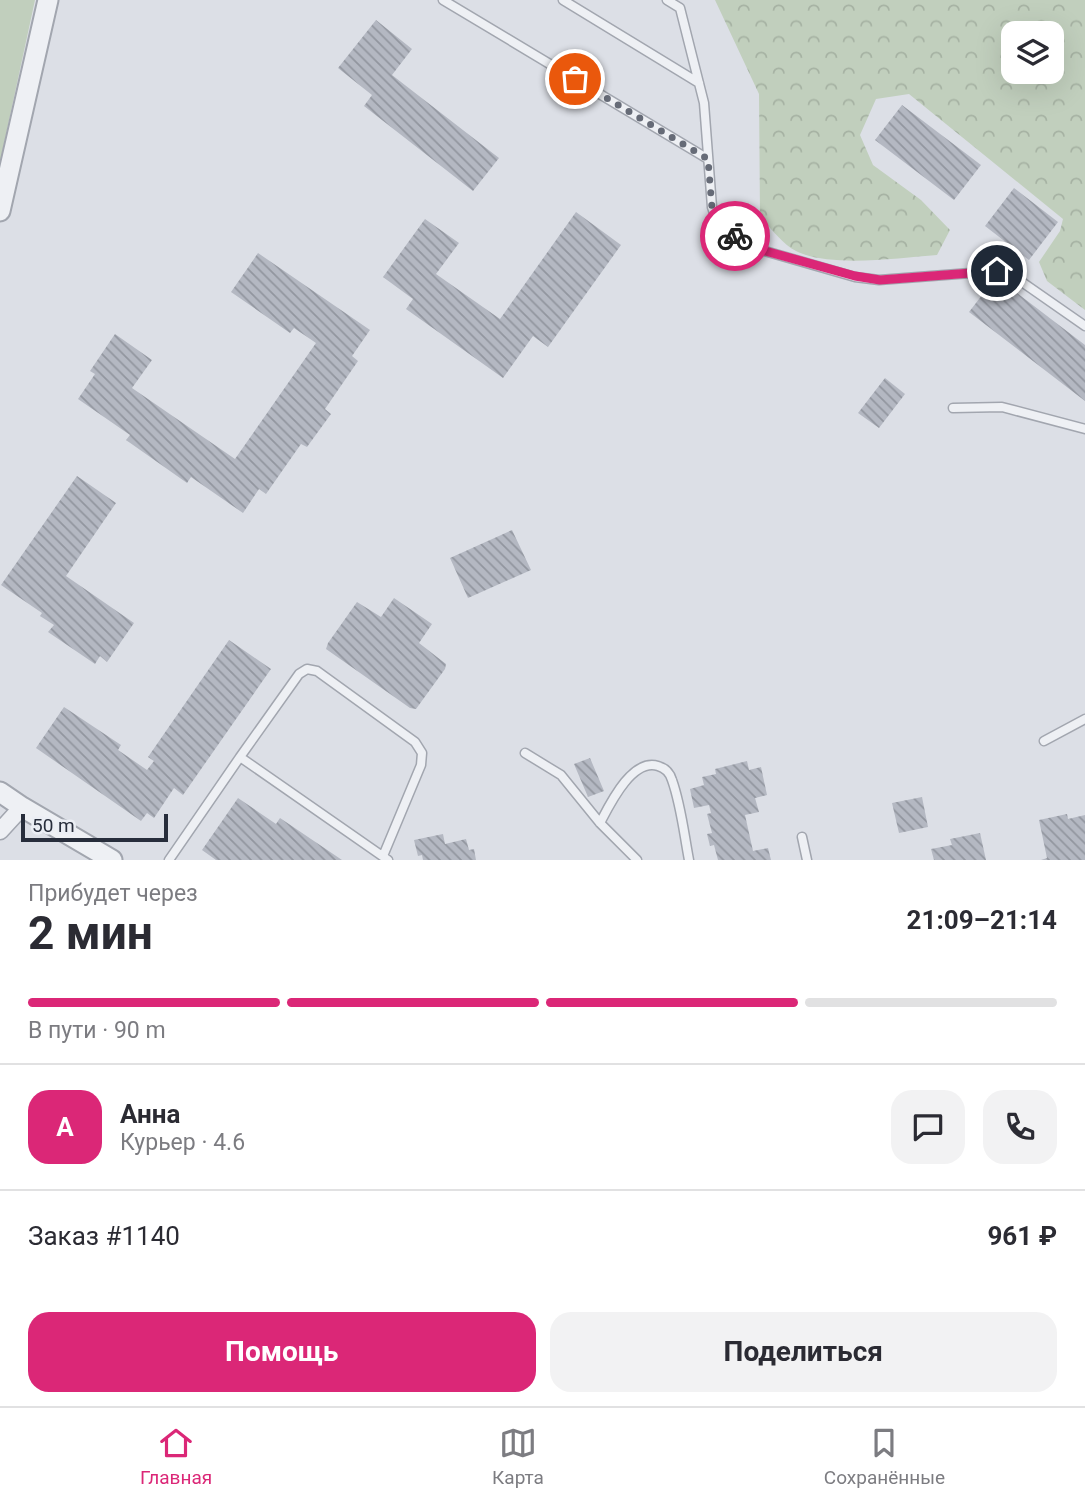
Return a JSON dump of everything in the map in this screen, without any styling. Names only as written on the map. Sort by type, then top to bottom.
[{"type":"street","points":[[0,211],[48,0]]},
{"type":"street","points":[[0,792],[108,858]]},
{"type":"street","points":[[0,831],[22,807]]},
{"type":"lane","points":[[443,0],[708,159]]},
{"type":"lane","points":[[564,0],[699,83]]},
{"type":"lane","points":[[667,0],[680,8],[705,103],[712,208],[718,225],[751,247],[855,276],[880,280],[997,271],[1019,280],[1085,326]]},
{"type":"lane","points":[[953,408],[1002,407],[1085,429]]},
{"type":"lane","points":[[169,860],[240,757],[299,674],[307,668],[317,671],[415,742],[422,753],[421,765],[386,858],[240,757]]},
{"type":"lane","points":[[1044,741],[1085,719]]},
{"type":"lane","points":[[525,753],[561,775],[600,822],[637,860]]},
{"type":"lane","points":[[600,822],[612,799],[629,777],[644,765],[663,767],[672,779],[690,860]]},
{"type":"lane","points":[[802,837],[807,860]]},
{"type":"green space","points":[[0,0],[35,0],[0,162]]},
{"type":"green space","points":[[715,0],[1085,0],[1085,310],[1047,281],[1039,262],[1060,231],[1063,219],[909,94],[876,99],[860,135],[873,165],[921,200],[950,230],[937,255],[845,261],[810,256],[791,248],[760,217],[759,94]]},
{"type":"building","points":[[376,20],[412,49],[392,75],[499,158],[473,191],[364,106],[372,95],[338,68]]},
{"type":"building","points":[[902,105],[981,165],[954,200],[875,140]]},
{"type":"building","points":[[1014,188],[1058,222],[1029,260],[985,226]]},
{"type":"building","points":[[576,212],[621,245],[548,347],[533,336],[503,378],[406,309],[413,299],[383,277],[425,219],[459,243],[436,274],[500,319]]},
{"type":"building","points":[[258,253],[370,330],[352,356],[358,361],[325,409],[331,414],[307,447],[301,444],[266,494],[259,489],[243,513],[191,477],[187,483],[126,440],[130,435],[78,399],[95,374],[90,371],[115,334],[152,360],[132,388],[235,459],[316,343],[294,328],[290,333],[231,292]]},
{"type":"building","points":[[996,277],[1085,345],[1085,401],[969,312]]},
{"type":"building","points":[[885,378],[905,394],[879,428],[858,413]]},
{"type":"building","points":[[77,476],[116,503],[66,576],[134,623],[107,662],[100,656],[95,664],[48,632],[54,625],[40,616],[42,613],[1,585]]},
{"type":"building","points":[[512,530],[531,570],[468,598],[450,558]]},
{"type":"building","points":[[394,598],[432,624],[419,643],[446,664],[416,709],[410,708],[326,649],[357,602],[381,617]]},
{"type":"building","points":[[229,640],[271,669],[183,795],[174,788],[154,818],[147,813],[141,821],[36,748],[64,707],[121,745],[118,750],[147,770],[154,761],[148,757]]},
{"type":"building","points":[[590,758],[604,791],[588,797],[574,764]]},
{"type":"building","points":[[747,761],[749,770],[761,767],[767,795],[755,798],[759,812],[745,815],[753,851],[768,848],[771,860],[718,860],[714,845],[710,846],[707,834],[712,833],[707,814],[711,813],[709,805],[694,808],[690,789],[704,785],[702,777],[716,774],[715,769]]},
{"type":"building","points":[[922,797],[928,827],[899,833],[892,803]]},
{"type":"building","points":[[238,798],[276,824],[280,818],[342,860],[216,860],[202,850]]},
{"type":"building","points":[[1067,814],[1068,819],[1085,815],[1085,860],[1041,860],[1047,858],[1039,820]]},
{"type":"building","points":[[980,833],[986,860],[934,860],[931,849],[952,845],[950,839]]},
{"type":"building","points":[[443,834],[445,844],[466,839],[469,850],[474,849],[476,860],[423,860],[422,855],[418,856],[414,840]]},
{"type":"way so far","points":[[575,79],[708,159],[712,208],[718,225],[735,236]]},
{"type":"route","points":[[735,236],[751,247],[855,276],[880,280],[997,271]]}]
